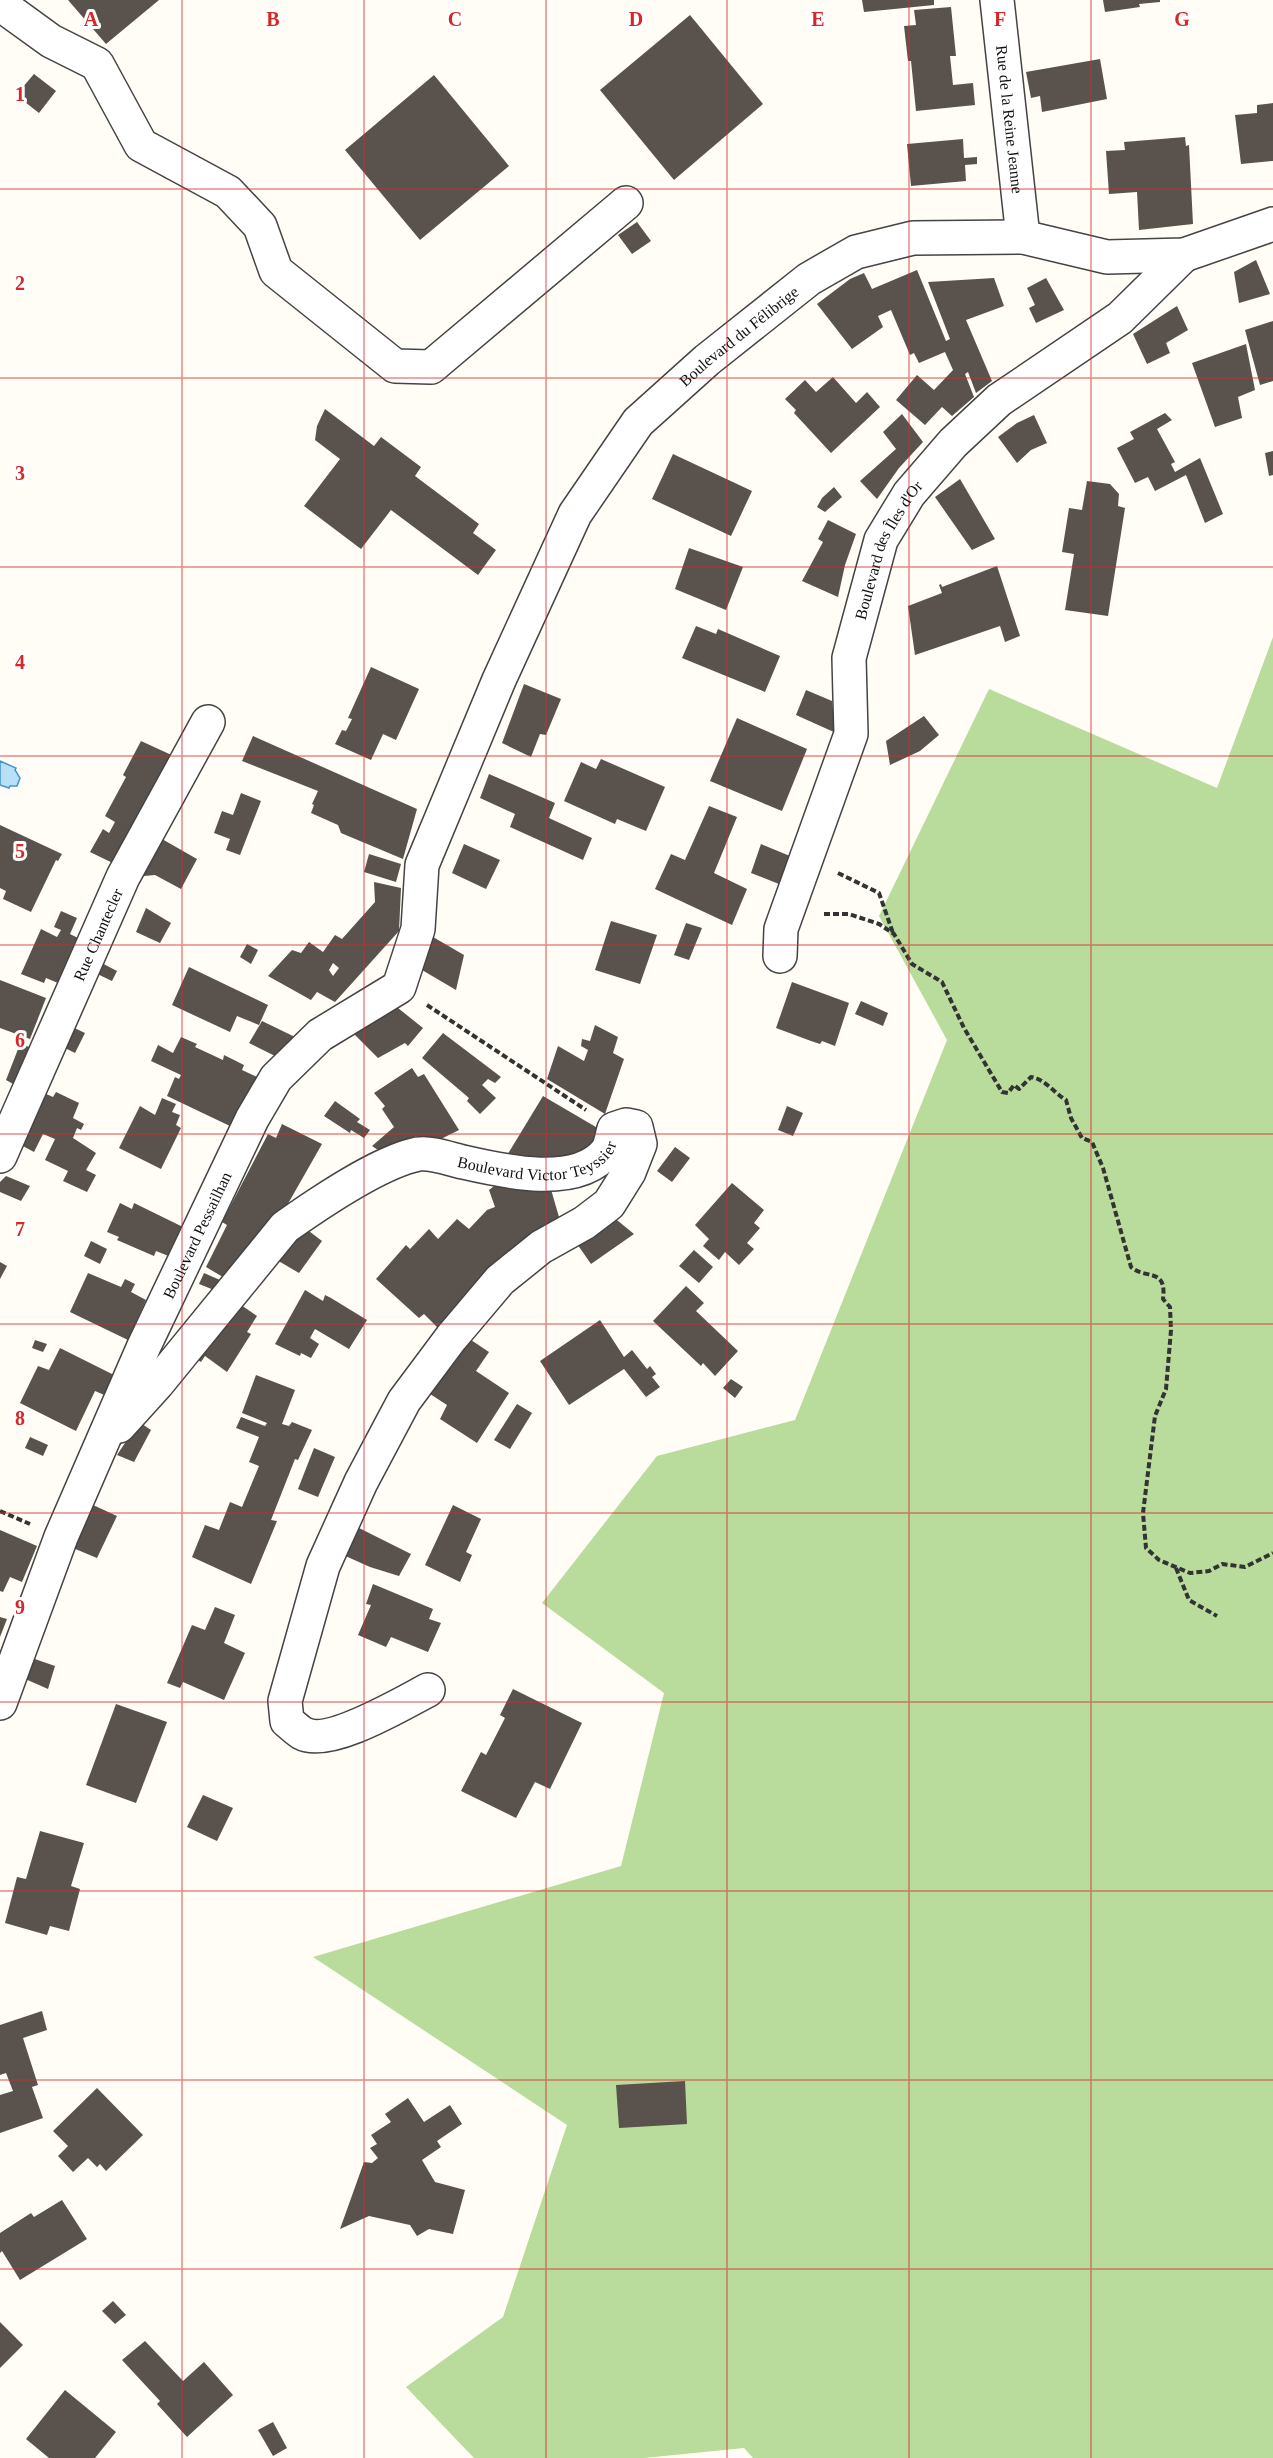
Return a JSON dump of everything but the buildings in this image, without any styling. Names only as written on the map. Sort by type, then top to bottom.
[{"type":"street","name":"Rue de la Reine Jeanne","points":[[997,0],[1023,237]]},
{"type":"street","points":[[0,4],[51,41],[97,64],[141,145],[228,192],[260,226],[276,272],[395,366],[431,367],[626,203]]},
{"type":"street","name":"Boulevard du Félibrige","points":[[399,987],[418,929],[422,864],[445,814],[499,680],[575,514],[638,422],[706,360],[809,279],[856,252],[913,238],[1023,237],[1107,257],[1184,255],[1273,224]]},
{"type":"street","name":"Boulevard des Îles d'Or","points":[[780,956],[781,929],[851,734],[849,658],[880,540],[909,494],[953,443],[999,400],[1120,318],[1184,255]]},
{"type":"street","name":"Rue Chantecler","points":[[0,1156],[123,877],[208,722]]},
{"type":"street","name":"Boulevard Pessailhan","points":[[0,1703],[57,1546],[144,1346],[252,1119],[276,1078],[320,1035],[399,987]]},
{"type":"street","name":"Boulevard Victor Teyssier","points":[[102,1444],[157,1384],[285,1227],[311,1209],[387,1164],[420,1154],[495,1169],[557,1174],[590,1165],[608,1150],[614,1129],[626,1125],[636,1127],[640,1144],[629,1172],[609,1204],[584,1223],[541,1247],[500,1280],[451,1338],[404,1401],[361,1482],[323,1566],[285,1701],[287,1721],[303,1734],[327,1736],[374,1718],[428,1690]]},
{"type":"path","points":[[819,827],[829,868],[879,893],[894,934],[912,964],[942,982],[964,1029],[1002,1092],[1008,1093],[1014,1084],[1019,1089],[1031,1077],[1041,1079],[1066,1100],[1071,1119],[1082,1138],[1092,1142],[1103,1168],[1131,1267],[1136,1272],[1153,1274],[1161,1281],[1164,1288],[1163,1299],[1170,1307],[1171,1330],[1166,1389],[1155,1416],[1143,1513],[1146,1548],[1159,1560],[1190,1573],[1209,1571],[1222,1564],[1245,1566],[1273,1553]]},
{"type":"path","points":[[786,914],[849,914],[879,924],[894,934]]},
{"type":"path","points":[[399,987],[614,1129]]},
{"type":"path","points":[[1176,1567],[1189,1600],[1216,1616]]},
{"type":"green space","points":[[1273,637],[1273,2458],[753,2458],[744,2448],[644,2458],[474,2458],[406,2387],[503,2317],[567,2125],[313,1957],[621,1866],[664,1693],[542,1603],[657,1456],[795,1420],[947,1040],[879,916],[989,689],[1217,788]]},
{"type":"water","points":[[0,761],[16,768],[20,778],[17,786],[9,788],[0,785]]}]
